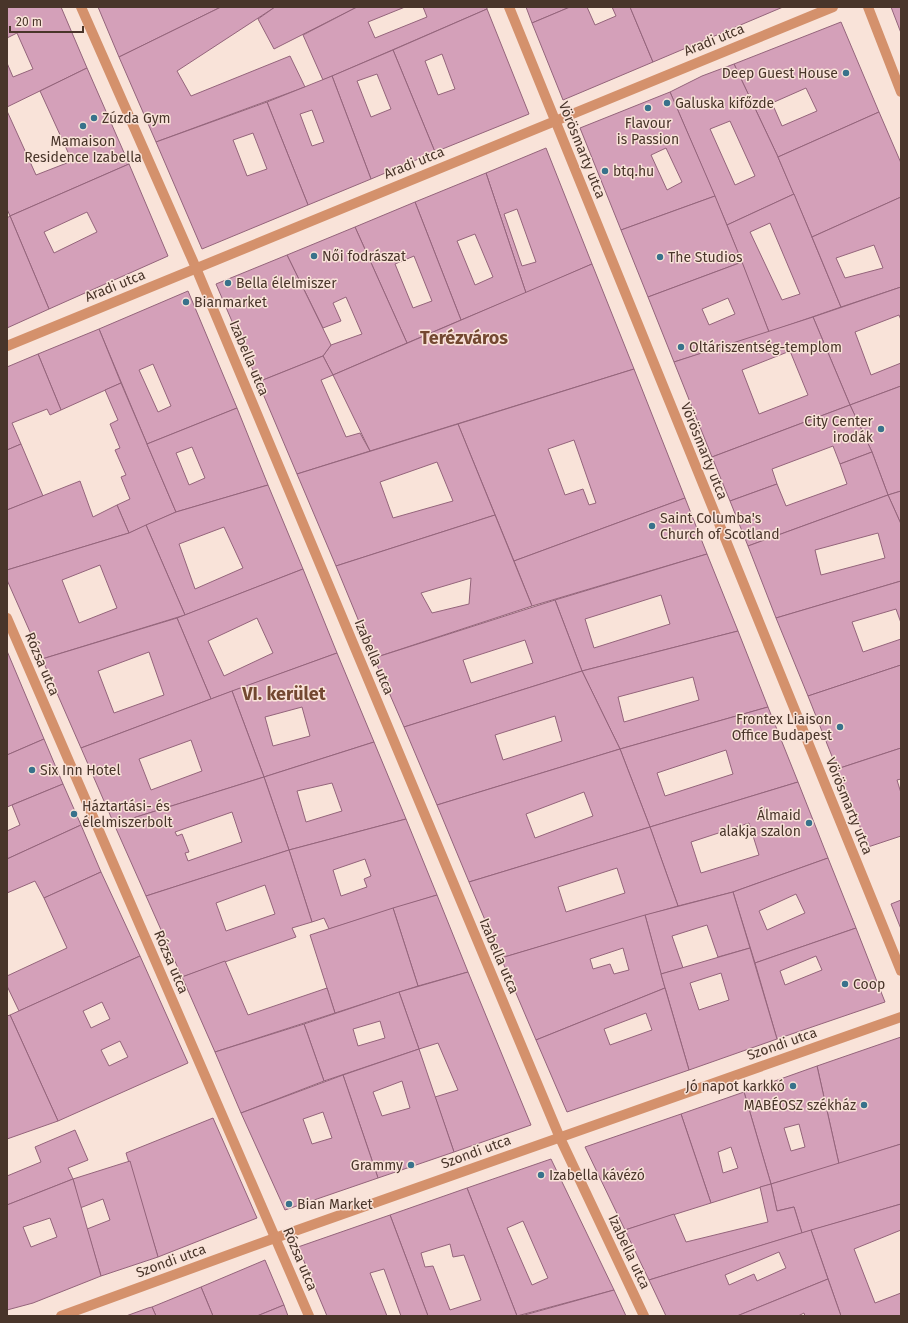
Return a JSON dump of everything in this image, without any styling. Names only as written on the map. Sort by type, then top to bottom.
[{"type":"street","name":"Izabella utca","points":[[81,7],[196,268],[560,1138],[644,1316]]},
{"type":"street","name":"Vörösmarty utca","points":[[509,7],[901,971]]},
{"type":"street","name":"Aradi utca","points":[[7,346],[554,120],[833,7]]},
{"type":"street","points":[[868,7],[901,92]]},
{"type":"street","name":"Rózsa utca","points":[[7,618],[309,1316]]},
{"type":"street","name":"Szondi utca","points":[[61,1316],[275,1238],[901,1017]]},
{"type":"building","points":[[7,7],[61,7],[87,68],[7,107],[7,63],[13,77],[33,69],[17,33],[7,38]]},
{"type":"building","points":[[98,7],[221,7],[119,57]]},
{"type":"building","points":[[221,7],[275,7],[177,71],[191,96],[290,56],[305,87],[156,142],[119,57]]},
{"type":"building","points":[[275,7],[357,7],[274,49],[258,19]]},
{"type":"building","points":[[357,7],[405,7],[368,22],[375,38],[427,17],[423,7],[487,7],[487,9],[323,80],[303,35]]},
{"type":"building","points":[[526,7],[570,7],[532,23]]},
{"type":"building","points":[[570,7],[587,7],[595,25],[616,16],[612,7],[630,7],[653,62],[563,100],[532,23]]},
{"type":"building","points":[[630,7],[783,7],[653,62]]},
{"type":"building","points":[[891,7],[901,7],[901,33]]},
{"type":"building","points":[[487,9],[529,114],[435,152],[393,50]],"holes":[[[442,54],[455,89],[438,95],[425,61]]]},
{"type":"building","points":[[841,22],[879,112],[778,157],[734,64]],"holes":[[[806,88],[817,111],[782,126],[772,103]]]},
{"type":"building","points":[[393,50],[435,152],[371,179],[332,76]],"holes":[[[377,74],[391,109],[371,117],[357,81]]]},
{"type":"building","points":[[734,64],[794,194],[727,225],[670,92],[702,76]],"holes":[[[730,121],[755,176],[735,185],[710,129]]]},
{"type":"building","points":[[87,68],[129,164],[10,216],[7,209],[7,111],[36,175],[72,161],[40,91]]},
{"type":"building","points":[[332,76],[371,179],[308,205],[267,102]],"holes":[[[312,110],[324,142],[312,146],[300,114]]]},
{"type":"building","points":[[670,92],[715,196],[621,230],[580,128]],"holes":[[[666,148],[682,182],[667,190],[651,155]]]},
{"type":"building","points":[[267,102],[308,205],[202,249],[156,142]],"holes":[[[253,133],[267,169],[247,176],[233,140]]]},
{"type":"building","points":[[879,112],[901,163],[901,197],[812,237],[778,157]]},
{"type":"building","points":[[546,148],[592,264],[526,293],[486,173]],"holes":[[[517,209],[536,262],[522,266],[504,214]]]},
{"type":"building","points":[[129,164],[168,256],[49,309],[10,216]],"holes":[[[87,212],[97,232],[54,253],[44,232]]]},
{"type":"building","points":[[486,173],[526,293],[461,320],[415,202]],"holes":[[[475,234],[493,277],[475,285],[457,241]]]},
{"type":"building","points":[[794,194],[841,307],[769,332],[727,225]],"holes":[[[770,223],[800,294],[782,300],[750,232]]]},
{"type":"building","points":[[715,196],[742,262],[648,297],[621,230]]},
{"type":"building","points":[[901,197],[901,287],[841,307],[812,237]],"holes":[[[874,245],[883,268],[845,278],[836,258]]]},
{"type":"building","points":[[415,202],[461,320],[407,343],[355,227]],"holes":[[[414,256],[432,301],[413,308],[395,264]]]},
{"type":"building","points":[[10,216],[49,309],[7,328],[7,218]]},
{"type":"building","points":[[355,227],[407,343],[333,375],[323,356],[331,345],[362,334],[346,297],[333,303],[341,321],[323,328],[287,255]]},
{"type":"building","points":[[287,255],[331,345],[323,356],[258,382],[216,284]]},
{"type":"building","points":[[742,262],[769,332],[674,362],[648,297]],"holes":[[[728,298],[735,314],[709,325],[702,309]]]},
{"type":"building","points":[[592,264],[634,369],[370,451],[333,375]]},
{"type":"building","points":[[901,287],[901,320],[899,315],[855,332],[871,375],[901,363],[901,386],[850,405],[813,317]]},
{"type":"building","points":[[188,291],[237,408],[147,444],[99,329]],"holes":[[[153,364],[171,406],[158,412],[139,370]]]},
{"type":"building","points":[[813,317],[850,405],[712,457],[674,362]],"holes":[[[790,351],[808,395],[759,414],[742,370]]]},
{"type":"building","points":[[99,329],[121,383],[61,410],[38,354]]},
{"type":"building","points":[[38,354],[61,410],[50,415],[47,409],[12,423],[21,444],[7,450],[7,367]]},
{"type":"building","points":[[323,356],[333,375],[321,380],[346,437],[360,433],[370,451],[297,474],[258,382]]},
{"type":"building","points":[[634,369],[685,498],[514,561],[458,424]],"holes":[[[574,440],[596,503],[589,505],[583,489],[565,495],[548,449]]]},
{"type":"building","points":[[121,383],[176,512],[129,533],[117,505],[130,499],[121,477],[126,475],[115,450],[120,448],[110,424],[118,420],[105,390]]},
{"type":"building","name":"City Center irodák","points":[[901,386],[901,491],[888,495],[872,452],[850,405]]},
{"type":"building","points":[[850,405],[872,452],[840,464],[833,446],[772,469],[777,484],[730,501],[712,457]]},
{"type":"building","points":[[237,408],[268,485],[176,512],[147,444]],"holes":[[[192,447],[205,478],[189,485],[176,453]]]},
{"type":"building","points":[[458,424],[495,515],[336,566],[297,474]],"holes":[[[437,462],[453,501],[393,518],[380,482]]]},
{"type":"building","points":[[21,444],[43,496],[7,510],[7,450]]},
{"type":"building","points":[[872,452],[888,495],[748,546],[730,501],[777,484],[786,506],[847,484],[840,464]]},
{"type":"building","points":[[80,481],[93,517],[117,505],[129,533],[7,570],[7,510]]},
{"type":"building","points":[[268,485],[303,569],[185,615],[146,525],[176,512]],"holes":[[[224,527],[243,568],[195,589],[179,544]]]},
{"type":"building","points":[[901,491],[901,524],[888,495]]},
{"type":"building","points":[[888,495],[901,524],[901,581],[776,618],[748,546]],"holes":[[[878,533],[885,558],[821,575],[815,550]]]},
{"type":"building","name":"Saint Columba's Church of Scotland","points":[[685,498],[707,554],[532,606],[514,561]]},
{"type":"building","points":[[495,515],[532,606],[374,658],[336,566]],"holes":[[[471,578],[469,604],[432,613],[421,593]]]},
{"type":"building","points":[[146,525],[185,615],[42,659],[7,580],[7,570],[129,533]],"holes":[[[100,565],[117,608],[79,623],[62,580]]]},
{"type":"building","points":[[707,554],[738,631],[582,671],[555,600]],"holes":[[[661,595],[670,624],[594,648],[585,619]]]},
{"type":"building","points":[[303,569],[337,653],[211,699],[177,618]],"holes":[[[257,618],[273,653],[224,676],[208,641]]]},
{"type":"building","points":[[901,581],[901,623],[896,609],[852,622],[863,652],[901,639],[901,665],[808,696],[776,618]]},
{"type":"building","points":[[555,600],[582,671],[404,727],[374,658]],"holes":[[[525,640],[533,663],[471,683],[463,660]]]},
{"type":"building","points":[[177,618],[211,699],[81,748],[42,659]],"holes":[[[149,652],[164,695],[114,713],[98,671]]]},
{"type":"building","points":[[738,631],[768,707],[620,749],[582,671]],"holes":[[[693,677],[699,700],[624,722],[618,697]]]},
{"type":"building","points":[[7,651],[44,739],[7,755]]},
{"type":"building","points":[[337,653],[374,742],[264,777],[232,691]],"holes":[[[302,707],[310,736],[273,746],[265,717]]]},
{"type":"building","points":[[901,665],[901,748],[837,769],[808,696]]},
{"type":"building","points":[[582,671],[620,749],[437,805],[404,727]],"holes":[[[555,716],[562,741],[503,760],[495,735]]]},
{"type":"building","points":[[232,691],[264,777],[114,824],[81,748]],"holes":[[[191,740],[202,771],[151,790],[139,759]]]},
{"type":"building","points":[[768,707],[798,782],[650,827],[620,749]],"holes":[[[726,750],[733,774],[665,796],[657,773]]]},
{"type":"building","name":"Six Inn Hotel","points":[[44,739],[63,784],[7,807],[7,755]]},
{"type":"building","points":[[374,742],[406,819],[289,850],[264,777]],"holes":[[[332,783],[342,811],[306,822],[297,791]]]},
{"type":"building","points":[[901,748],[901,779],[897,780],[901,793],[901,836],[868,847],[837,769]]},
{"type":"building","points":[[620,749],[650,827],[469,882],[437,805]],"holes":[[[584,792],[593,816],[535,838],[526,814]]]},
{"type":"building","points":[[264,777],[289,850],[146,896],[114,824]],"holes":[[[232,812],[242,842],[188,861],[185,853],[189,852],[182,834],[177,836],[175,832]]]},
{"type":"building","points":[[798,782],[828,858],[733,892],[678,906],[650,827]],"holes":[[[749,823],[759,855],[701,873],[691,842]]]},
{"type":"building","points":[[63,784],[81,825],[7,859],[7,831],[20,825],[12,805]]},
{"type":"building","points":[[406,819],[437,895],[329,929],[324,918],[312,922],[289,850]],"holes":[[[365,859],[371,876],[364,879],[367,887],[341,896],[333,870]]]},
{"type":"building","points":[[81,825],[101,872],[44,898],[35,881],[7,893],[7,859]]},
{"type":"building","points":[[650,827],[678,906],[501,958],[469,882]],"holes":[[[617,868],[625,893],[566,912],[558,887]]]},
{"type":"building","points":[[289,850],[312,922],[292,928],[296,937],[182,977],[146,896]],"holes":[[[265,885],[275,914],[226,931],[216,903]]]},
{"type":"building","points":[[828,858],[856,928],[755,963],[733,892]],"holes":[[[796,894],[805,913],[767,930],[759,911]]]},
{"type":"building","points":[[101,872],[140,956],[19,1011],[7,986],[7,976],[67,948],[44,898]]},
{"type":"building","points":[[733,892],[750,948],[718,957],[707,925],[672,936],[683,968],[661,974],[645,915]]},
{"type":"building","points":[[437,895],[468,972],[418,986],[393,908]]},
{"type":"building","points":[[901,900],[901,929],[891,904]]},
{"type":"building","points":[[393,908],[418,986],[335,1013],[310,935]]},
{"type":"building","points":[[645,915],[665,988],[536,1040],[501,958]],"holes":[[[623,948],[629,970],[614,974],[610,964],[593,969],[590,959]]]},
{"type":"building","points":[[856,928],[885,1002],[777,1039],[755,963]],"holes":[[[816,956],[822,970],[785,985],[780,971]]]},
{"type":"building","points":[[750,948],[777,1039],[689,1070],[661,974]],"holes":[[[721,973],[729,1000],[699,1010],[690,983]]]},
{"type":"building","points":[[140,956],[188,1063],[58,1121],[10,1015]],"holes":[[[102,1002],[110,1019],[91,1028],[83,1011]],[[120,1041],[128,1057],[109,1066],[101,1050]]]},
{"type":"building","points":[[225,961],[248,1015],[327,988],[335,1013],[215,1052],[182,977]]},
{"type":"building","points":[[468,972],[531,1125],[454,1152],[435,1097],[458,1090],[438,1043],[419,1049],[399,992]]},
{"type":"building","points":[[665,988],[689,1070],[567,1112],[536,1040]],"holes":[[[646,1013],[652,1030],[610,1045],[604,1029]]]},
{"type":"building","points":[[399,992],[419,1049],[324,1081],[304,1024]],"holes":[[[380,1021],[385,1038],[358,1046],[353,1029]]]},
{"type":"building","points":[[10,1015],[58,1121],[7,1139],[7,1016]]},
{"type":"building","points":[[304,1024],[324,1081],[241,1113],[215,1052]]},
{"type":"building","name":"MABÉOSZ székház","points":[[901,1037],[901,1144],[839,1164],[817,1066]]},
{"type":"building","points":[[419,1049],[454,1152],[378,1178],[343,1075]],"holes":[[[402,1081],[410,1108],[382,1116],[373,1092]]]},
{"type":"building","points":[[817,1066],[839,1164],[771,1184],[744,1092]],"holes":[[[799,1124],[805,1147],[791,1151],[784,1128]]]},
{"type":"building","points":[[343,1075],[378,1178],[285,1210],[241,1113]],"holes":[[[323,1112],[332,1138],[312,1144],[303,1119]]]},
{"type":"building","points":[[744,1092],[771,1184],[711,1203],[681,1114]],"holes":[[[731,1147],[738,1168],[723,1173],[718,1152]]]},
{"type":"building","points":[[681,1114],[711,1203],[625,1230],[585,1147]]},
{"type":"building","points":[[213,1118],[257,1218],[158,1257],[126,1153]]},
{"type":"building","points":[[75,1130],[88,1160],[68,1168],[73,1179],[7,1205],[7,1176],[41,1162],[35,1147]]},
{"type":"building","points":[[901,1144],[901,1204],[802,1233],[794,1207],[777,1211],[771,1184]]},
{"type":"building","points":[[551,1159],[614,1290],[517,1316],[467,1188]],"holes":[[[523,1221],[548,1278],[532,1285],[507,1228]]]},
{"type":"building","points":[[130,1161],[158,1257],[101,1276],[87,1229],[110,1220],[103,1199],[80,1208],[73,1179]]},
{"type":"building","points":[[73,1179],[101,1276],[33,1303],[7,1310],[7,1205]],"holes":[[[50,1218],[57,1237],[31,1247],[23,1227]]]},
{"type":"building","points":[[771,1184],[777,1211],[794,1207],[802,1233],[649,1280],[625,1230],[674,1214],[686,1242],[768,1222],[760,1187]]},
{"type":"building","points":[[467,1188],[517,1316],[428,1316],[390,1215]],"holes":[[[450,1244],[453,1257],[464,1255],[481,1300],[450,1310],[433,1266],[425,1267],[421,1253]]]},
{"type":"building","points":[[901,1204],[901,1230],[854,1249],[875,1303],[901,1293],[901,1316],[841,1316],[811,1230]]},
{"type":"building","points":[[390,1215],[428,1316],[401,1316],[384,1269],[370,1273],[387,1316],[327,1316],[298,1247]]},
{"type":"building","points":[[811,1230],[828,1279],[737,1316],[666,1316],[649,1280]],"holes":[[[779,1252],[786,1268],[757,1281],[754,1274],[729,1285],[725,1275]]]},
{"type":"building","points":[[265,1260],[284,1305],[257,1316],[213,1316],[201,1287]]},
{"type":"building","points":[[828,1279],[841,1316],[805,1316],[804,1313],[798,1316],[737,1316]]},
{"type":"building","points":[[201,1287],[213,1316],[156,1316],[152,1307]]},
{"type":"building","points":[[614,1290],[626,1316],[521,1316]]},
{"type":"building","points":[[284,1305],[288,1316],[257,1316]]},
{"type":"building","points":[[152,1307],[156,1316],[126,1316],[148,1308]]},
{"type":"place","name":"Deep Guest House","points":[[846,73]]},
{"type":"place","name":"Galuska kifőzde","points":[[667,103]]},
{"type":"place","name":"Flavour is Passion","points":[[648,108]]},
{"type":"place","name":"Zúzda Gym","points":[[94,118]]},
{"type":"place","name":"Mamaison Residence Izabella","points":[[83,126]]},
{"type":"place","name":"btq.hu","points":[[605,171]]},
{"type":"place","name":"Női fodrászat","points":[[314,256]]},
{"type":"place","name":"The Studios","points":[[660,257]]},
{"type":"place","name":"Bella élelmiszer","points":[[228,283]]},
{"type":"place","name":"Bianmarket","points":[[186,302]]},
{"type":"place","name":"Oltáriszentség-templom","points":[[681,347]]},
{"type":"place","name":"City Center irodák","points":[[881,429]]},
{"type":"place","name":"Saint Columba's Church of Scotland","points":[[652,526]]},
{"type":"place","name":"Frontex Liaison Office Budapest","points":[[840,727]]},
{"type":"place","name":"Six Inn Hotel","points":[[32,770]]},
{"type":"place","name":"Háztartási- és élelmiszerbolt","points":[[74,814]]},
{"type":"place","name":"Álmaid alakja szalon","points":[[809,823]]},
{"type":"place","name":"Coop","points":[[845,984]]},
{"type":"place","name":"Jó napot karkkó","points":[[793,1086]]},
{"type":"place","name":"MABÉOSZ székház","points":[[864,1105]]},
{"type":"place","name":"Grammy","points":[[411,1165]]},
{"type":"place","name":"Izabella kávézó","points":[[541,1175]]},
{"type":"place","name":"Bian Market","points":[[289,1204]]},
{"type":"district","name":"Terézváros","points":[[464,338]]},
{"type":"district","name":"VI. kerület","points":[[284,694]]}]
